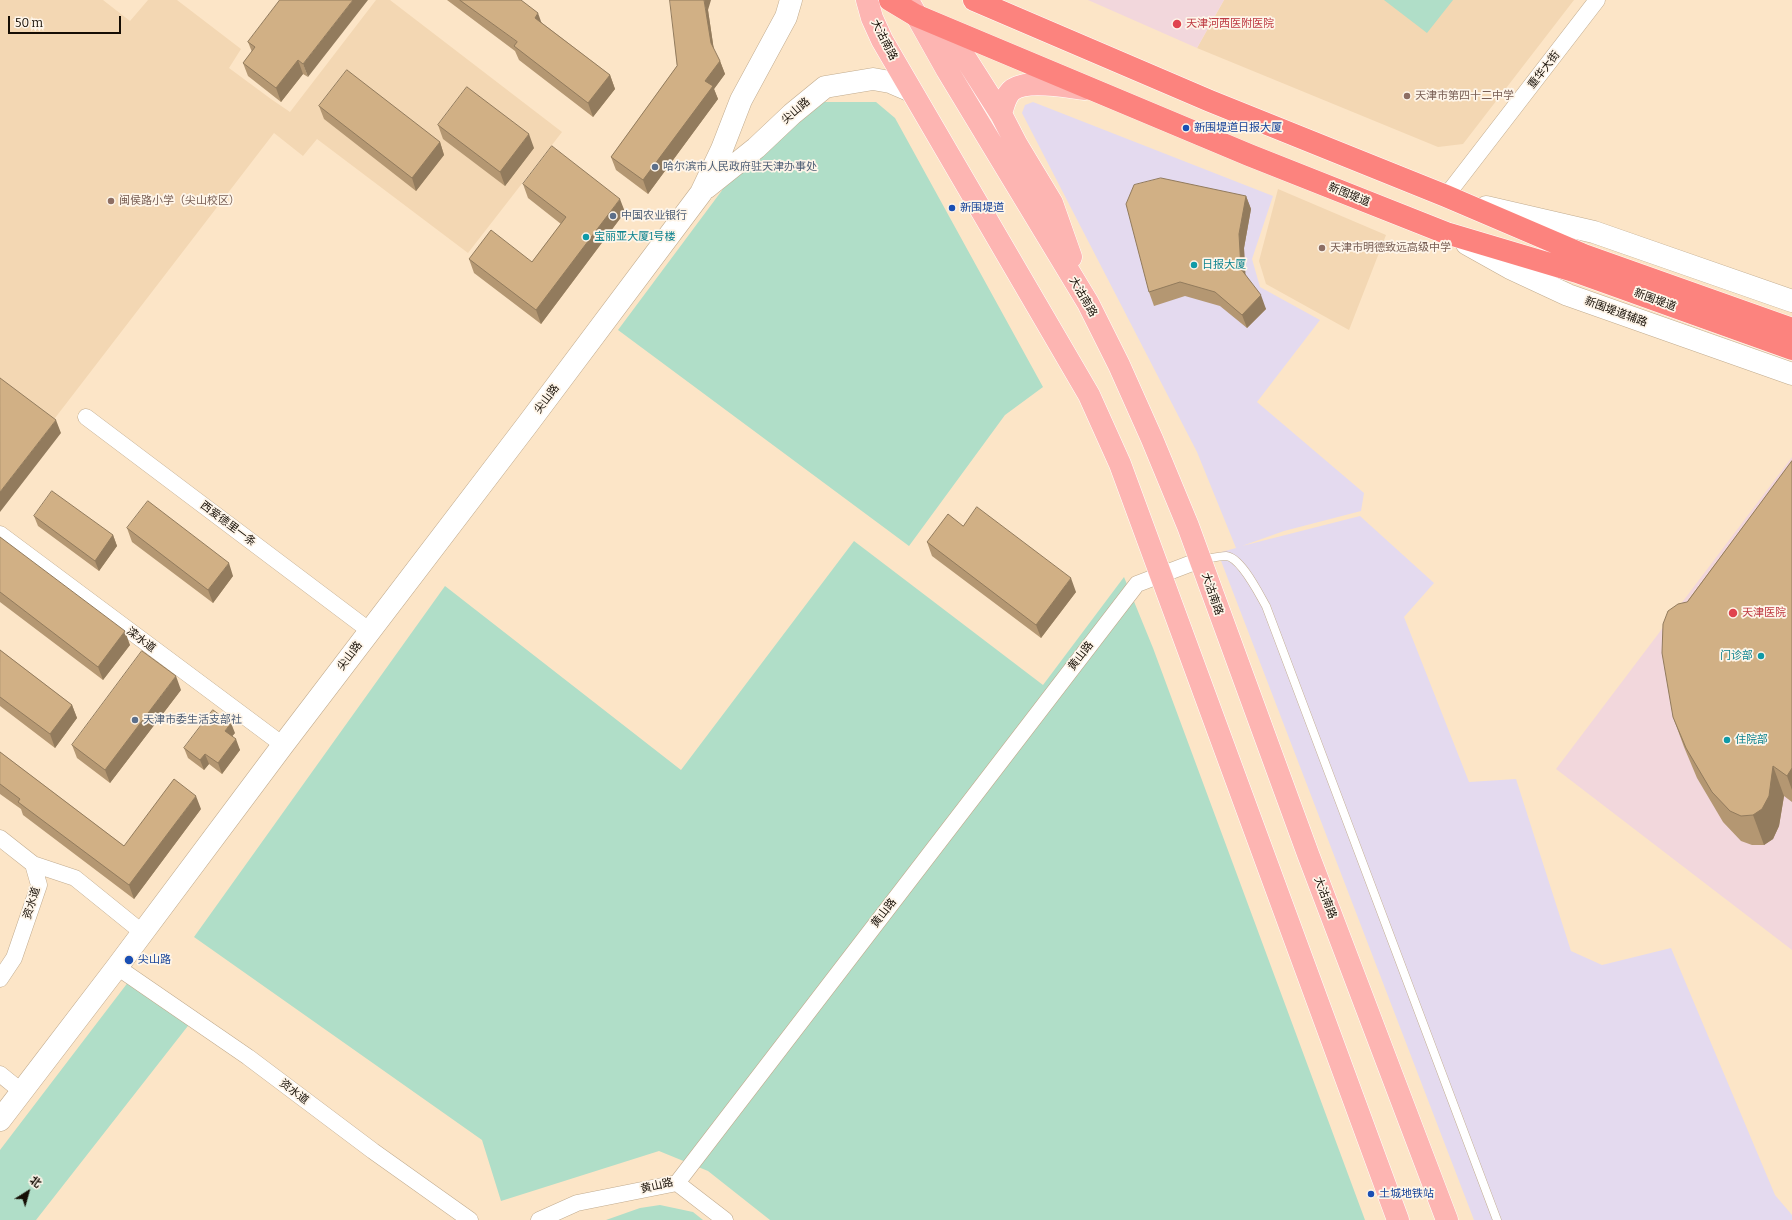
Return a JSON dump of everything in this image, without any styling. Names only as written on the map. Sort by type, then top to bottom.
[{"type":"highway","name":"新围堤道","points":[[890,0],[912,7],[1094,90],[1248,155],[1446,233],[1580,264],[1792,329]]},
{"type":"highway","name":"新围堤道","points":[[974,0],[997,6],[1203,98],[1452,199],[1580,264],[1792,349]]},
{"type":"main road","name":"尖山路","points":[[0,1120],[143,933],[283,745],[527,425],[701,193],[722,149],[741,100],[786,17],[791,0]]},
{"type":"main road","name":"大沽南路","points":[[867,0],[872,18],[882,40],[1089,395],[1120,464],[1398,1220]]},
{"type":"main road","name":"大沽南路","points":[[912,7],[1088,303],[1119,365],[1152,439],[1200,560],[1294,816],[1447,1220]]},
{"type":"main road","points":[[912,7],[949,39],[966,59],[1001,114],[1016,145],[1052,203],[1088,303]]},
{"type":"main road","name":"尖山路","points":[[701,193],[756,148],[792,114],[825,87],[873,79],[890,82],[911,91]]},
{"type":"main road","points":[[1001,114],[1004,102],[1011,91],[1025,85],[1049,85],[1094,90]]},
{"type":"main road","points":[[1452,199],[1594,232],[1792,301]]},
{"type":"main road","name":"新围堤道辅路","points":[[1446,233],[1510,268],[1568,295],[1792,374]]},
{"type":"street","name":"重华大街","points":[[1452,199],[1598,0]]},
{"type":"street","name":"西爱德里一条","points":[[86,417],[370,631]]},
{"type":"street","name":"滦水道","points":[[0,534],[283,745]]},
{"type":"street","name":"黄山路","points":[[539,1220],[577,1203],[677,1183],[1137,584],[1200,560]]},
{"type":"street","points":[[0,838],[33,864],[75,878],[143,933]]},
{"type":"street","name":"资水道","points":[[0,979],[14,958],[40,885],[33,864]]},
{"type":"street","name":"资水道","points":[[117,967],[248,1058],[372,1151],[470,1220]]},
{"type":"street","points":[[0,1074],[21,1091]]},
{"type":"street","points":[[677,1183],[725,1220]]},
{"type":"lane","points":[[1200,560],[1227,556],[1237,562],[1251,580],[1266,606],[1497,1220]]},
{"type":"shaded area","name":"闽侯路小学（尖山校区）","points":[[0,0],[103,0],[130,21],[148,0],[177,0],[241,49],[229,68],[290,112],[376,0],[390,0],[562,132],[468,253],[317,139],[303,156],[274,133],[52,422],[0,382]]},
{"type":"shaded area","name":"天津河西医附医院","points":[[1088,0],[1224,0],[1197,48]]},
{"type":"shaded area","name":"天津市第四十二中学","points":[[1224,0],[1574,0],[1463,144],[1438,147],[1197,48]]},
{"type":"shaded area","points":[[1033,102],[1273,196],[1252,259],[1260,287],[1320,320],[1257,402],[1364,493],[1361,511],[1284,531],[1242,546],[1360,516],[1434,583],[1404,617],[1469,782],[1516,779],[1571,951],[1602,965],[1671,948],[1775,1195],[1792,1215],[1792,1220],[1474,1220],[1218,553],[1236,548],[1197,452],[1022,113],[1025,105]]},
{"type":"shaded area","name":"天津市明德致远高级中学","points":[[1278,189],[1386,235],[1349,330],[1266,284],[1259,261]]},
{"type":"shaded area","name":"天津医院","points":[[1792,457],[1792,950],[1556,769]]},
{"type":"green space","points":[[1384,0],[1453,0],[1427,33]]},
{"type":"green space","points":[[819,102],[876,102],[895,118],[1043,387],[1005,415],[909,546],[618,330],[723,189]]},
{"type":"green space","points":[[854,541],[1043,685],[1124,577],[1153,648],[1365,1220],[770,1220],[708,1171],[659,1151],[501,1201],[482,1140],[194,937],[445,586],[681,770]]},
{"type":"green space","points":[[129,981],[191,1022],[36,1220],[0,1220],[0,1150]]},
{"type":"green space","points":[[660,1205],[693,1212],[703,1220],[606,1220],[640,1208]]},
{"type":"building","points":[[280,0],[353,0],[303,64],[298,60],[276,88],[243,63],[255,47],[248,42]]},
{"type":"building","points":[[460,0],[521,0],[538,13],[535,18],[610,75],[588,103],[514,46],[517,42]]},
{"type":"building","points":[[670,0],[704,0],[711,43],[720,61],[705,81],[713,86],[643,180],[611,157],[677,66]]},
{"type":"building","points":[[347,70],[440,142],[412,178],[319,106]]},
{"type":"building","points":[[467,87],[529,134],[500,172],[438,125]]},
{"type":"building","name":"宝丽亚大厦1号楼","points":[[552,146],[620,199],[536,310],[469,259],[491,230],[532,262],[566,217],[523,184]]},
{"type":"building","name":"日报大厦","points":[[1161,178],[1246,196],[1239,234],[1241,269],[1261,295],[1242,315],[1215,292],[1180,282],[1149,292],[1126,204],[1134,185]]},
{"type":"building","points":[[0,378],[56,420],[0,492]]},
{"type":"building","points":[[1792,461],[1792,768],[1787,776],[1773,766],[1769,796],[1762,809],[1753,815],[1741,816],[1730,811],[1712,792],[1686,748],[1673,717],[1662,653],[1663,624],[1668,611],[1678,604],[1687,602]]},
{"type":"building","points":[[52,491],[113,535],[95,561],[34,516]]},
{"type":"building","points":[[148,501],[229,563],[208,590],[127,528]]},
{"type":"building","points":[[977,507],[1071,578],[1036,625],[927,542],[948,514],[963,526]]},
{"type":"building","points":[[0,537],[125,631],[98,667],[0,592]]},
{"type":"building","points":[[0,650],[72,705],[50,734],[0,697]]},
{"type":"building","points":[[142,651],[176,676],[105,770],[72,745]]},
{"type":"building","points":[[213,710],[231,723],[225,731],[236,739],[218,763],[205,754],[200,760],[184,748]]},
{"type":"building","points":[[0,752],[124,846],[174,779],[196,796],[129,885],[18,802],[20,799],[0,784]]},
{"type":"place","name":"天津河西医附医院","points":[[1177,24]]},
{"type":"place","name":"天津市第四十二中学","points":[[1407,96]]},
{"type":"place","name":"新围堤道日报大厦","points":[[1186,128]]},
{"type":"place","name":"哈尔滨市人民政府驻天津办事处","points":[[655,167]]},
{"type":"place","name":"闽侯路小学（尖山校区）","points":[[111,201]]},
{"type":"place","name":"新围堤道","points":[[952,208]]},
{"type":"place","name":"中国农业银行","points":[[613,216]]},
{"type":"place","name":"宝丽亚大厦1号楼","points":[[586,237]]},
{"type":"place","name":"天津市明德致远高级中学","points":[[1322,248]]},
{"type":"place","name":"日报大厦","points":[[1194,265]]},
{"type":"place","name":"天津医院","points":[[1733,613]]},
{"type":"place","name":"门诊部","points":[[1761,656]]},
{"type":"place","name":"天津市委生活支部社","points":[[135,720]]},
{"type":"place","name":"住院部","points":[[1727,740]]},
{"type":"place","name":"尖山路","points":[[129,960]]},
{"type":"place","name":"土城地铁站","points":[[1371,1194]]}]
